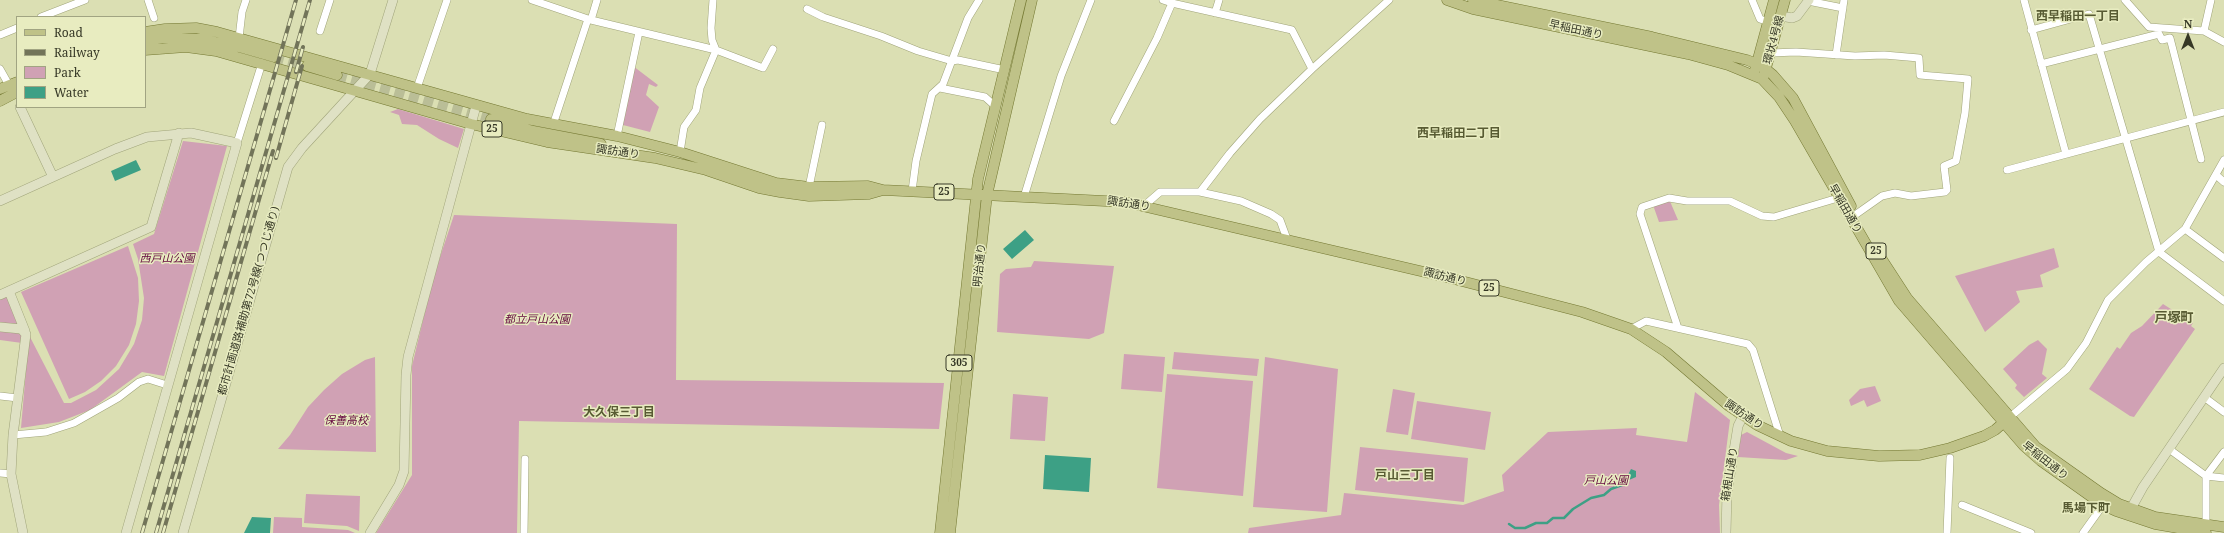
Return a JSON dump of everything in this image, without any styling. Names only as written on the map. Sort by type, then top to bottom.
[{"type":"main road","name":"明治通り","points":[[940,533],[976,194],[995,106],[1021,0]]},
{"type":"main road","name":"明治通り","points":[[950,533],[987,194],[1032,0]]},
{"type":"main road","name":"早稲田通り","points":[[1447,0],[1474,9],[1688,54],[1760,71],[1795,121],[1899,302],[2006,420],[2048,456],[2129,512],[2156,525],[2206,529],[2224,526]]},
{"type":"main road","name":"早稲田通り","points":[[1473,0],[1652,37],[1747,60],[1760,71],[1785,87],[1793,98],[1855,215],[1907,298],[2031,453],[2104,505],[2129,512]]},
{"type":"main road","name":"環状4号線","points":[[1760,71],[1774,0]]},
{"type":"main road","name":"環状4号線","points":[[1760,71],[1771,53],[1785,0]]},
{"type":"main road","name":"25","points":[[146,32],[165,29],[196,28],[239,38],[370,74]]},
{"type":"main road","points":[[146,41],[163,38],[200,39],[239,47],[274,57]]},
{"type":"main road","name":"25","points":[[146,50],[168,47],[216,50],[356,90]]},
{"type":"main road","points":[[307,66],[337,75]]},
{"type":"main road","name":"諏訪通り","points":[[370,74],[476,106],[552,125],[617,136],[681,152],[761,179],[790,186],[868,186],[882,190]]},
{"type":"main road","name":"諏訪通り","points":[[356,90],[471,124],[547,142],[631,153],[706,170],[760,188],[786,193],[809,196],[862,194],[882,190],[1114,200],[1287,239],[1576,310],[1610,320],[1631,329],[1666,352],[1743,416],[1780,436],[1805,445],[1835,452],[1902,456],[1920,455],[1950,448],[1984,436],[2006,420]]},
{"type":"main road","points":[[2,101],[14,94]]},
{"type":"main road","name":"25","points":[[491,119],[533,131],[585,140],[631,153]]},
{"type":"main road","name":"25","points":[[585,140],[636,141]]},
{"type":"main road","points":[[679,164],[683,158],[681,152]]},
{"type":"street","points":[[44,16],[85,0]]},
{"type":"street","points":[[148,0],[154,18]]},
{"type":"street","points":[[239,38],[242,12],[246,0]]},
{"type":"street","points":[[320,31],[330,0]]},
{"type":"street","points":[[370,74],[393,0]]},
{"type":"street","points":[[417,88],[447,0]]},
{"type":"street","points":[[532,0],[590,20],[716,50],[763,68],[773,49]]},
{"type":"street","points":[[552,125],[597,0]]},
{"type":"street","points":[[681,152],[684,127],[696,110],[700,88],[716,50],[712,40],[713,0]]},
{"type":"street","points":[[912,191],[916,161],[932,94],[944,84],[968,18],[979,0]]},
{"type":"street","points":[[1024,197],[1061,76],[1091,0]]},
{"type":"street","points":[[1163,0],[1292,30],[1312,69]]},
{"type":"street","points":[[1215,13],[1219,0]]},
{"type":"street","points":[[1200,192],[1230,153],[1260,119],[1312,69],[1389,0]]},
{"type":"street","points":[[1752,0],[1760,19],[1769,22]]},
{"type":"street","points":[[1836,54],[1844,0]]},
{"type":"street","points":[[2024,0],[2040,64],[2066,154]]},
{"type":"street","points":[[2125,0],[2149,27],[2204,31],[2224,42]]},
{"type":"street","points":[[2204,31],[2211,0]]},
{"type":"street","points":[[1781,16],[1795,18],[1808,1],[1843,8]]},
{"type":"street","points":[[1114,121],[1158,38],[1172,3]]},
{"type":"street","points":[[807,9],[823,17],[881,36],[918,51],[952,61],[958,60],[1005,70]]},
{"type":"street","points":[[2031,30],[2090,14],[2159,252],[2224,301]]},
{"type":"street","points":[[0,35],[16,28]]},
{"type":"street","points":[[617,136],[639,32]]},
{"type":"street","points":[[2040,64],[2159,34],[2162,40],[2170,38],[2190,121],[2201,159]]},
{"type":"street","points":[[1771,53],[1796,52],[1884,55],[1919,58],[1920,75],[1968,79],[1965,113],[1956,161],[1944,166],[1947,190],[1945,192],[1911,196],[1894,193],[1882,196],[1855,215]]},
{"type":"street","points":[[126,533],[167,385],[262,63]]},
{"type":"street","points":[[0,69],[14,94]]},
{"type":"street","name":"都市計画道路補助第72号線(つつじ通り)","points":[[183,533],[288,167],[302,148],[370,74]]},
{"type":"street","points":[[940,88],[985,97],[995,106]]},
{"type":"street","points":[[370,533],[399,485],[404,471],[406,375],[409,351],[476,106]]},
{"type":"street","points":[[21,108],[53,177]]},
{"type":"street","points":[[2007,170],[2224,112]]},
{"type":"street","points":[[809,187],[822,124]]},
{"type":"street","points":[[0,200],[132,142],[154,136],[179,133],[213,136],[238,143]]},
{"type":"street","points":[[0,295],[151,226],[179,133]]},
{"type":"street","points":[[2006,420],[2067,369],[2086,343],[2108,300],[2185,229],[2224,160]]},
{"type":"street","points":[[2216,175],[2224,182]]},
{"type":"street","points":[[1146,206],[1160,192],[1200,192],[1241,201],[1271,214],[1282,222],[1287,239]]},
{"type":"street","points":[[1678,328],[1640,214],[1642,207],[1669,198],[1687,201],[1730,201],[1762,216],[1774,217],[1838,198]]},
{"type":"street","points":[[2185,229],[2224,258]]},
{"type":"street","points":[[10,291],[26,334],[11,474],[23,533]]},
{"type":"street","points":[[1631,329],[1646,321],[1748,344],[1753,350],[1780,436]]},
{"type":"street","points":[[0,327],[25,331]]},
{"type":"street","points":[[2129,512],[2169,449],[2224,368]]},
{"type":"street","points":[[14,435],[46,432],[74,423],[118,398],[139,382],[148,379],[167,385]]},
{"type":"street","points":[[0,396],[18,398]]},
{"type":"street","points":[[2204,397],[2224,412]]},
{"type":"street","name":"箱根山通り","points":[[1726,533],[1726,503],[1731,466],[1738,426],[1743,416]]},
{"type":"street","points":[[2169,449],[2206,476],[2224,478]]},
{"type":"street","points":[[2206,529],[2206,476],[2224,452]]},
{"type":"street","points":[[1947,533],[1950,458]]},
{"type":"street","points":[[524,533],[525,459]]},
{"type":"street","points":[[0,473],[11,474]]},
{"type":"street","points":[[1962,505],[2031,533]]},
{"type":"street","points":[[2083,533],[2104,505]]},
{"type":"green space","points":[[633,66],[658,85],[656,87],[649,84],[646,95],[659,107],[650,132],[623,125],[622,122]]},
{"type":"green space","points":[[398,109],[464,129],[458,148],[439,139],[417,125],[402,124],[399,115],[390,112]]},
{"type":"green space","name":"西戸山公園","points":[[183,141],[227,146],[164,376],[142,372],[90,410],[59,422],[21,428],[29,335],[64,403],[71,403],[96,390],[119,369],[134,344],[142,320],[144,298],[138,259],[133,244],[154,234]]},
{"type":"green space","points":[[1669,199],[1678,220],[1659,222],[1653,205]]},
{"type":"green space","name":"都立戸山公園","points":[[454,215],[677,224],[676,380],[944,383],[939,429],[519,421],[517,533],[376,533],[412,475],[412,366],[433,278]]},
{"type":"green space","points":[[128,246],[138,278],[139,301],[136,324],[129,345],[116,366],[101,381],[85,392],[69,399],[21,292]]},
{"type":"green space","points":[[2054,248],[2059,267],[2040,275],[2043,287],[2016,291],[2020,302],[1985,332],[1955,276]]},
{"type":"green space","points":[[1034,261],[1114,266],[1104,333],[1089,339],[997,332],[1000,274],[1006,269],[1031,267]]},
{"type":"green space","points":[[8,293],[21,328],[0,326],[0,297]]},
{"type":"green space","points":[[2163,304],[2193,323],[2191,326],[2195,329],[2134,417],[2130,416],[2089,389],[2117,347],[2120,349],[2131,333],[2142,326]]},
{"type":"green space","points":[[0,330],[23,332],[22,343],[0,340]]},
{"type":"green space","points":[[2038,340],[2047,349],[2042,374],[2047,378],[2024,397],[2015,388],[2017,385],[2003,369],[2029,345]]},
{"type":"green space","points":[[1174,352],[1259,359],[1257,376],[1172,369]]},
{"type":"green space","points":[[1124,354],[1165,357],[1162,392],[1121,389]]},
{"type":"green space","name":"保善高校","points":[[375,357],[376,452],[278,449],[290,435],[308,407],[324,390],[342,374],[365,360]]},
{"type":"green space","points":[[1265,357],[1338,369],[1327,512],[1253,507]]},
{"type":"green space","points":[[1167,374],[1253,381],[1243,496],[1157,488]]},
{"type":"green space","points":[[1875,386],[1881,401],[1867,407],[1864,400],[1851,406],[1849,400],[1860,389]]},
{"type":"green space","points":[[1393,389],[1415,393],[1408,435],[1386,432]]},
{"type":"green space","name":"戸山公園","points":[[1695,392],[1730,420],[1719,505],[1720,533],[1248,533],[1249,528],[1341,515],[1344,493],[1463,505],[1504,491],[1502,475],[1548,432],[1637,428],[1636,435],[1687,442]]},
{"type":"green space","points":[[1013,394],[1048,397],[1045,441],[1010,439]]},
{"type":"green space","points":[[1417,401],[1491,412],[1485,450],[1411,439]]},
{"type":"green space","points":[[1747,432],[1786,453],[1798,456],[1786,460],[1738,457],[1741,435]]},
{"type":"green space","points":[[1360,447],[1468,458],[1464,502],[1355,490]]},
{"type":"green space","points":[[306,494],[360,496],[359,531],[347,526],[304,523]]},
{"type":"green space","points":[[274,517],[302,518],[302,527],[348,530],[355,533],[273,533]]},
{"type":"water","points":[[136,160],[141,170],[115,181],[111,171]]},
{"type":"water","points":[[1025,230],[1034,240],[1012,259],[1003,249]]},
{"type":"water","points":[[1045,455],[1091,458],[1089,492],[1043,489]]},
{"type":"water","points":[[1631,469],[1636,471],[1636,477],[1629,480],[1623,486],[1622,481],[1627,477]]},
{"type":"water","points":[[252,517],[271,518],[270,533],[244,533]]},
{"type":"waterway","points":[[1509,524],[1515,528],[1525,528],[1536,523],[1547,523],[1553,518],[1564,518],[1573,509],[1591,498],[1604,495],[1611,489],[1622,485]]},
{"type":"tunnel","points":[[274,57],[307,66]]},
{"type":"tunnel","points":[[337,75],[491,119]]},
{"type":"railway","points":[[142,533],[296,0]]},
{"type":"railway","points":[[156,533],[310,0]]},
{"type":"railway","points":[[296,72],[303,47]]},
{"type":"railway","points":[[276,158],[302,66]]},
{"type":"railway","points":[[163,533],[273,151]]},
{"type":"district","name":"西早稲田一丁目","points":[[2078,17]]},
{"type":"district","name":"西早稲田二丁目","points":[[1459,134]]},
{"type":"district","name":"戸塚町","points":[[2174,318]]},
{"type":"district","name":"大久保三丁目","points":[[619,413]]},
{"type":"district","name":"戸山三丁目","points":[[1405,476]]},
{"type":"district","name":"馬場下町","points":[[2086,509]]}]
